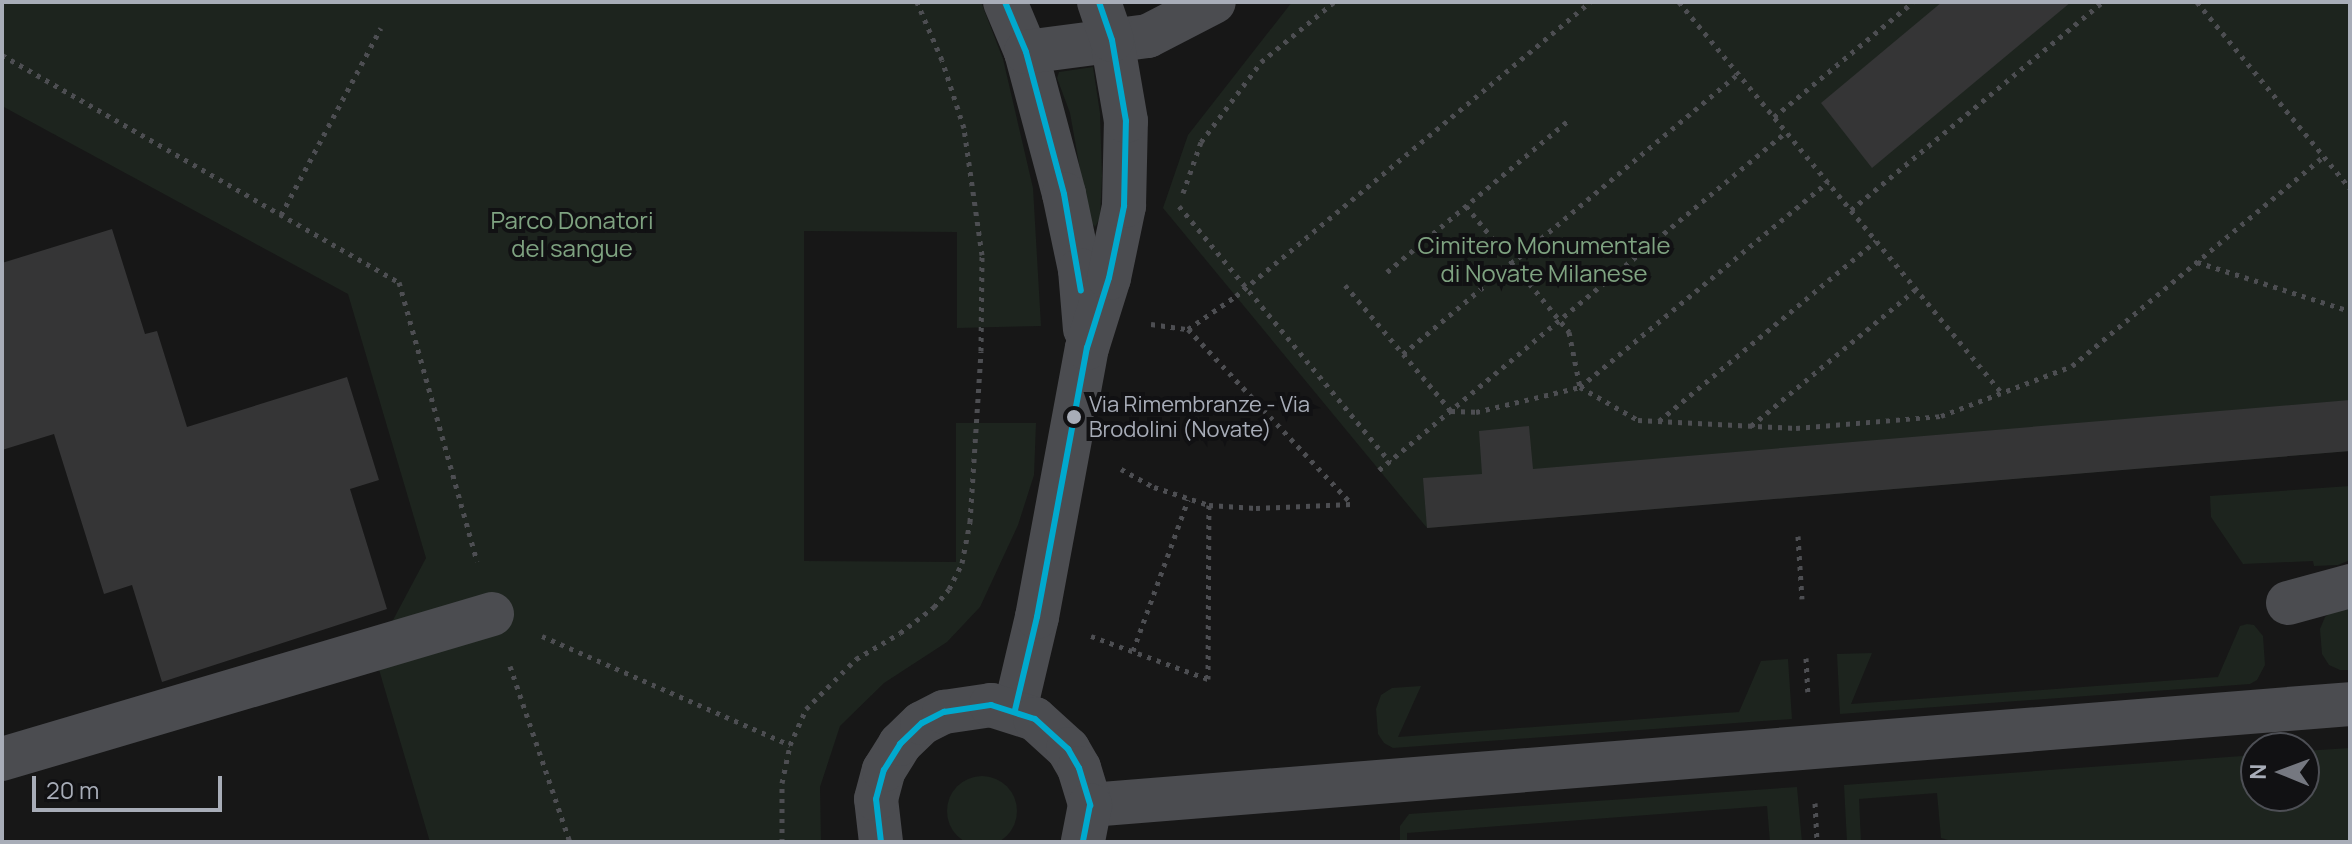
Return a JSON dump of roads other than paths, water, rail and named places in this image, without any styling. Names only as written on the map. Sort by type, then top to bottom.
[{"type":"street","points":[[1005,2],[1026,52],[1067,209],[1080,270],[1087,348]]},
{"type":"street","points":[[1026,52],[1105,21],[1148,36],[1214,2]]},
{"type":"street","points":[[1015,710],[1040,603],[1087,348],[1109,278],[1124,206],[1126,121],[1105,21]]},
{"type":"street","points":[[2288,603],[2350,586]]},
{"type":"street","points":[[2,759],[492,614]]},
{"type":"street","points":[[881,842],[876,799],[884,770],[900,744],[922,723],[944,712],[991,705],[1015,710],[1054,732],[1068,749],[1079,768],[1087,824],[2350,704]]},
{"type":"place","name":"Via Rimembranze - Via Brodolini (Novate)","points":[[1074,417]]},
{"type":"park label","name":"Parco Donatori del sangue","points":[[572,234]]},
{"type":"park label","name":"Cimitero Monumentale di Novate Milanese","points":[[1544,259]]}]
